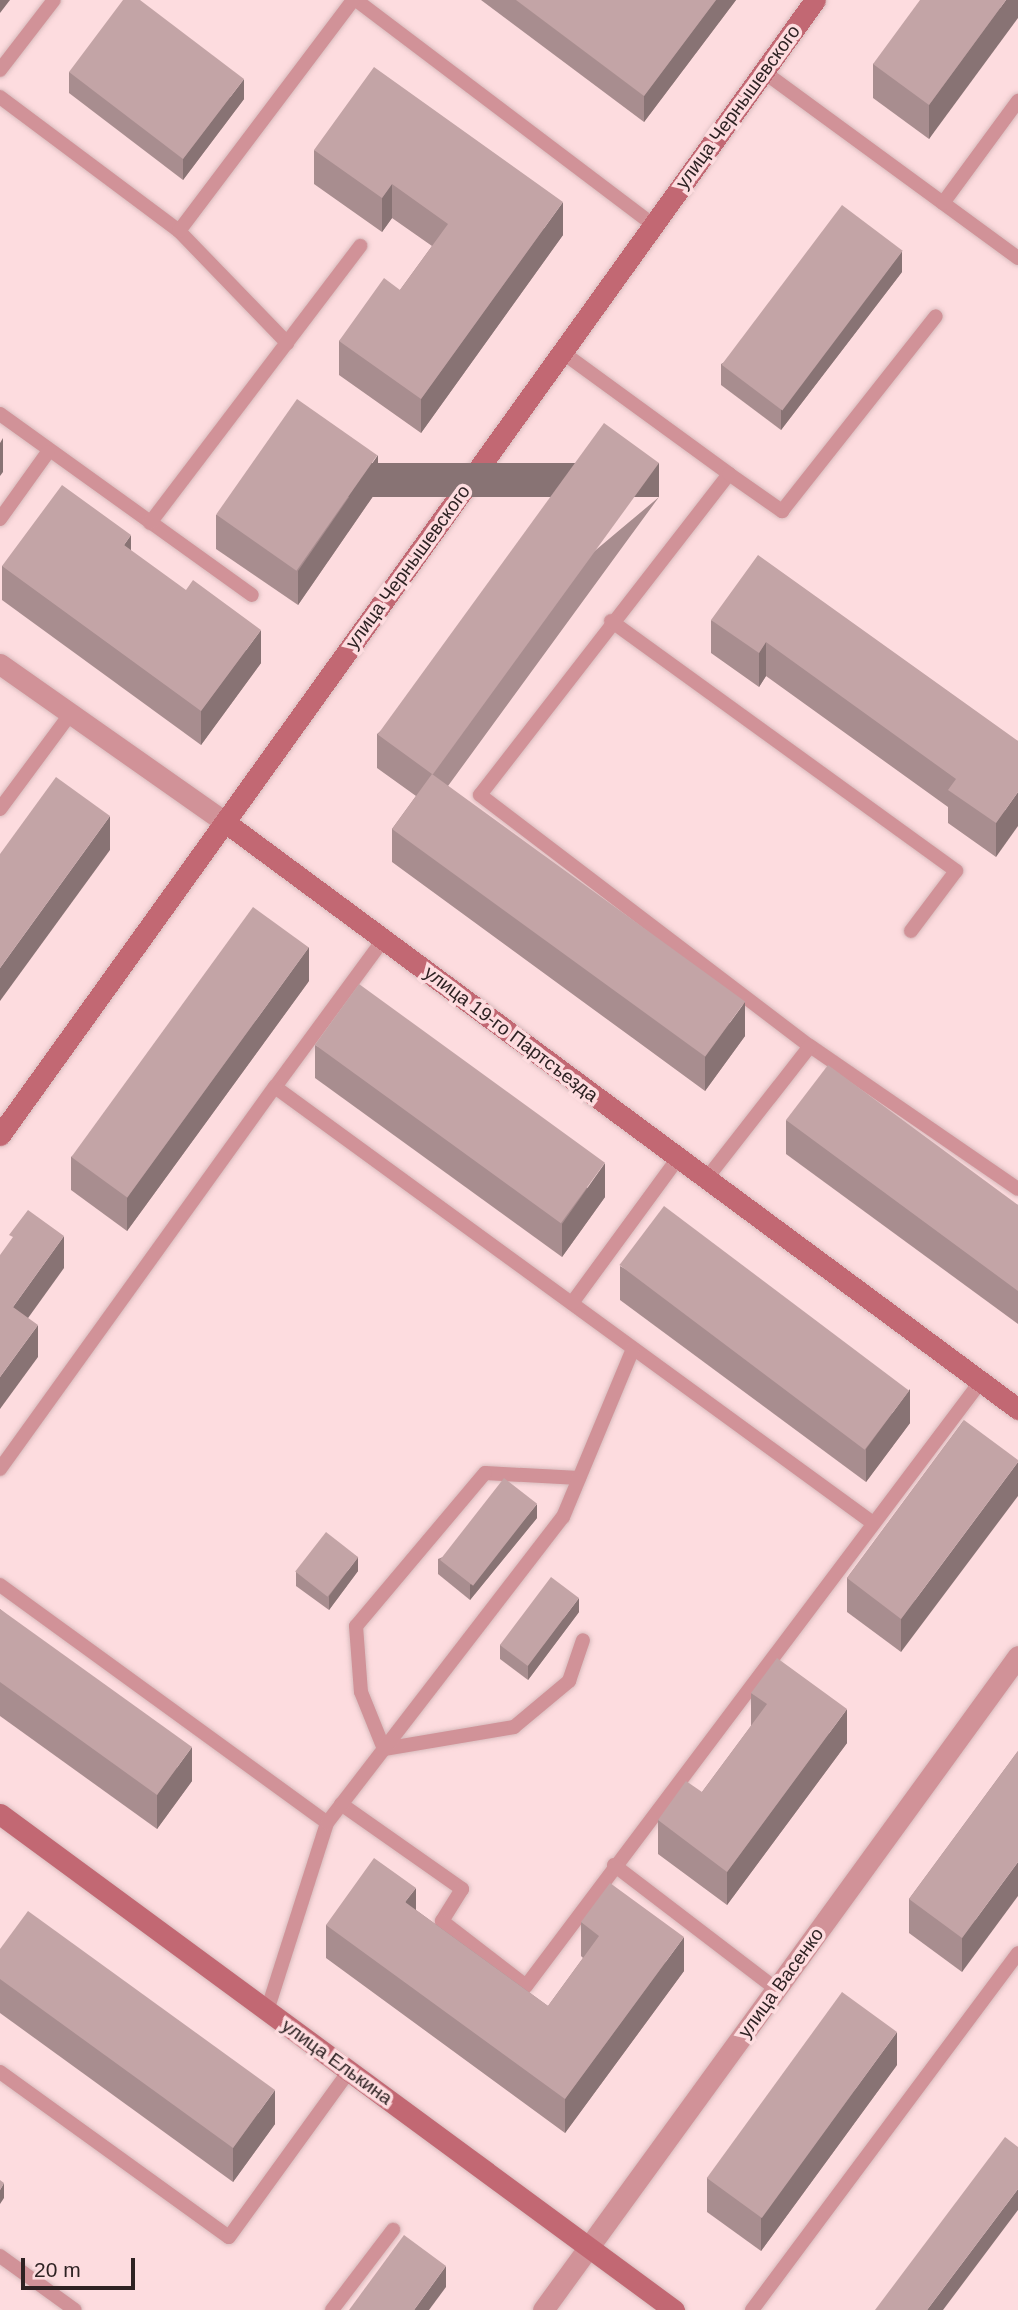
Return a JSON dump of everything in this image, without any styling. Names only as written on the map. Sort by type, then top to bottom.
[{"type":"street","name":"улица Чернышевского","points":[[0,1135],[815,0]]},
{"type":"street","name":"улица 19-го Партсъезда","points":[[0,664],[225,822],[1018,1409]]},
{"type":"street","name":"улица Васенко","points":[[543,2310],[1018,1656]]},
{"type":"street","name":"улица Елькина","points":[[0,1815],[674,2310]]},
{"type":"lane","points":[[0,70],[54,0]]},
{"type":"lane","points":[[178,231],[355,0],[653,225]]},
{"type":"lane","points":[[764,72],[1018,258]]},
{"type":"lane","points":[[0,97],[178,231],[286,343]]},
{"type":"lane","points":[[943,203],[1018,101]]},
{"type":"lane","points":[[150,523],[360,246]]},
{"type":"lane","points":[[562,352],[782,511],[936,316]]},
{"type":"lane","points":[[0,414],[48,452],[252,595]]},
{"type":"lane","points":[[0,519],[48,452]]},
{"type":"lane","points":[[729,474],[611,621],[480,795],[810,1046],[1018,1189]]},
{"type":"lane","points":[[611,621],[956,871],[911,930]]},
{"type":"lane","points":[[0,809],[71,713]]},
{"type":"lane","points":[[0,1469],[383,940]]},
{"type":"lane","points":[[707,1178],[810,1046]]},
{"type":"lane","points":[[275,1087],[873,1523]]},
{"type":"lane","points":[[572,1303],[678,1158]]},
{"type":"lane","points":[[267,2011],[327,1823],[563,1517],[633,1349]]},
{"type":"lane","points":[[341,1804],[462,1889],[442,1921],[526,1986],[614,1865],[981,1381]]},
{"type":"lane","points":[[384,1749],[360,1692],[356,1626],[485,1473],[579,1478]]},
{"type":"lane","points":[[0,1585],[327,1823]]},
{"type":"lane","points":[[384,1749],[514,1727],[569,1681],[583,1640]]},
{"type":"lane","points":[[614,1865],[776,1989]]},
{"type":"lane","points":[[752,2310],[1018,1953]]},
{"type":"lane","points":[[0,2072],[229,2237],[349,2071]]},
{"type":"lane","points":[[332,2310],[393,2230]]},
{"type":"lane","points":[[0,2256],[75,2310]]},
{"type":"building","points":[[123,0],[140,0],[244,79],[183,159],[69,72]]},
{"type":"building","points":[[516,0],[716,0],[644,96]]},
{"type":"building","points":[[920,0],[1006,0],[929,105],[873,64]]},
{"type":"building","points":[[374,67],[563,202],[421,399],[339,341],[384,278],[400,290],[448,224],[392,184],[382,198],[314,150]]},
{"type":"building","points":[[842,205],[903,251],[782,410],[722,365]]},
{"type":"building","points":[[297,399],[377,455],[296,571],[216,515]]},
{"type":"building","points":[[604,423],[659,463],[433,774],[378,734]]},
{"type":"building","points":[[62,485],[131,535],[124,545],[186,590],[193,580],[261,630],[201,711],[2,566]]},
{"type":"building","points":[[758,555],[1018,741],[1018,792],[996,823],[948,790],[956,779],[766,642],[759,653],[711,620]]},
{"type":"building","points":[[432,774],[745,1001],[705,1056],[392,829]]},
{"type":"building","points":[[56,777],[110,816],[0,968],[0,854]]},
{"type":"building","points":[[253,907],[309,948],[127,1198],[71,1157]]},
{"type":"building","points":[[359,984],[605,1163],[561,1223],[315,1045]]},
{"type":"building","points":[[828,1065],[1018,1205],[1018,1291],[786,1120]]},
{"type":"building","points":[[664,1206],[909,1391],[865,1450],[619,1265]]},
{"type":"building","points":[[28,1210],[64,1236],[13,1307],[38,1325],[0,1377],[0,1255],[13,1237],[9,1235]]},
{"type":"building","points":[[964,1420],[1018,1462],[901,1619],[847,1578]]},
{"type":"building","points":[[504,1478],[537,1504],[473,1586],[440,1560]]},
{"type":"building","points":[[326,1532],[358,1557],[328,1597],[295,1571]]},
{"type":"building","points":[[551,1577],[579,1598],[528,1666],[500,1645]]},
{"type":"building","points":[[0,1609],[192,1747],[157,1795],[0,1682]]},
{"type":"building","points":[[777,1658],[847,1709],[727,1872],[658,1820],[686,1781],[702,1792],[767,1704],[751,1693]]},
{"type":"building","points":[[1018,1751],[1018,1862],[962,1938],[909,1899]]},
{"type":"building","points":[[374,1858],[416,1888],[405,1902],[548,2006],[599,1936],[581,1922],[610,1883],[684,1937],[565,2099],[326,1925]]},
{"type":"building","points":[[28,1911],[275,2090],[233,2148],[0,1979],[0,1949]]},
{"type":"building","points":[[842,1992],[897,2032],[762,2218],[707,2178]]},
{"type":"building","points":[[1005,2137],[1018,2147],[1018,2189],[927,2310],[875,2310]]},
{"type":"building","points":[[404,2235],[446,2266],[414,2310],[349,2310]]}]
